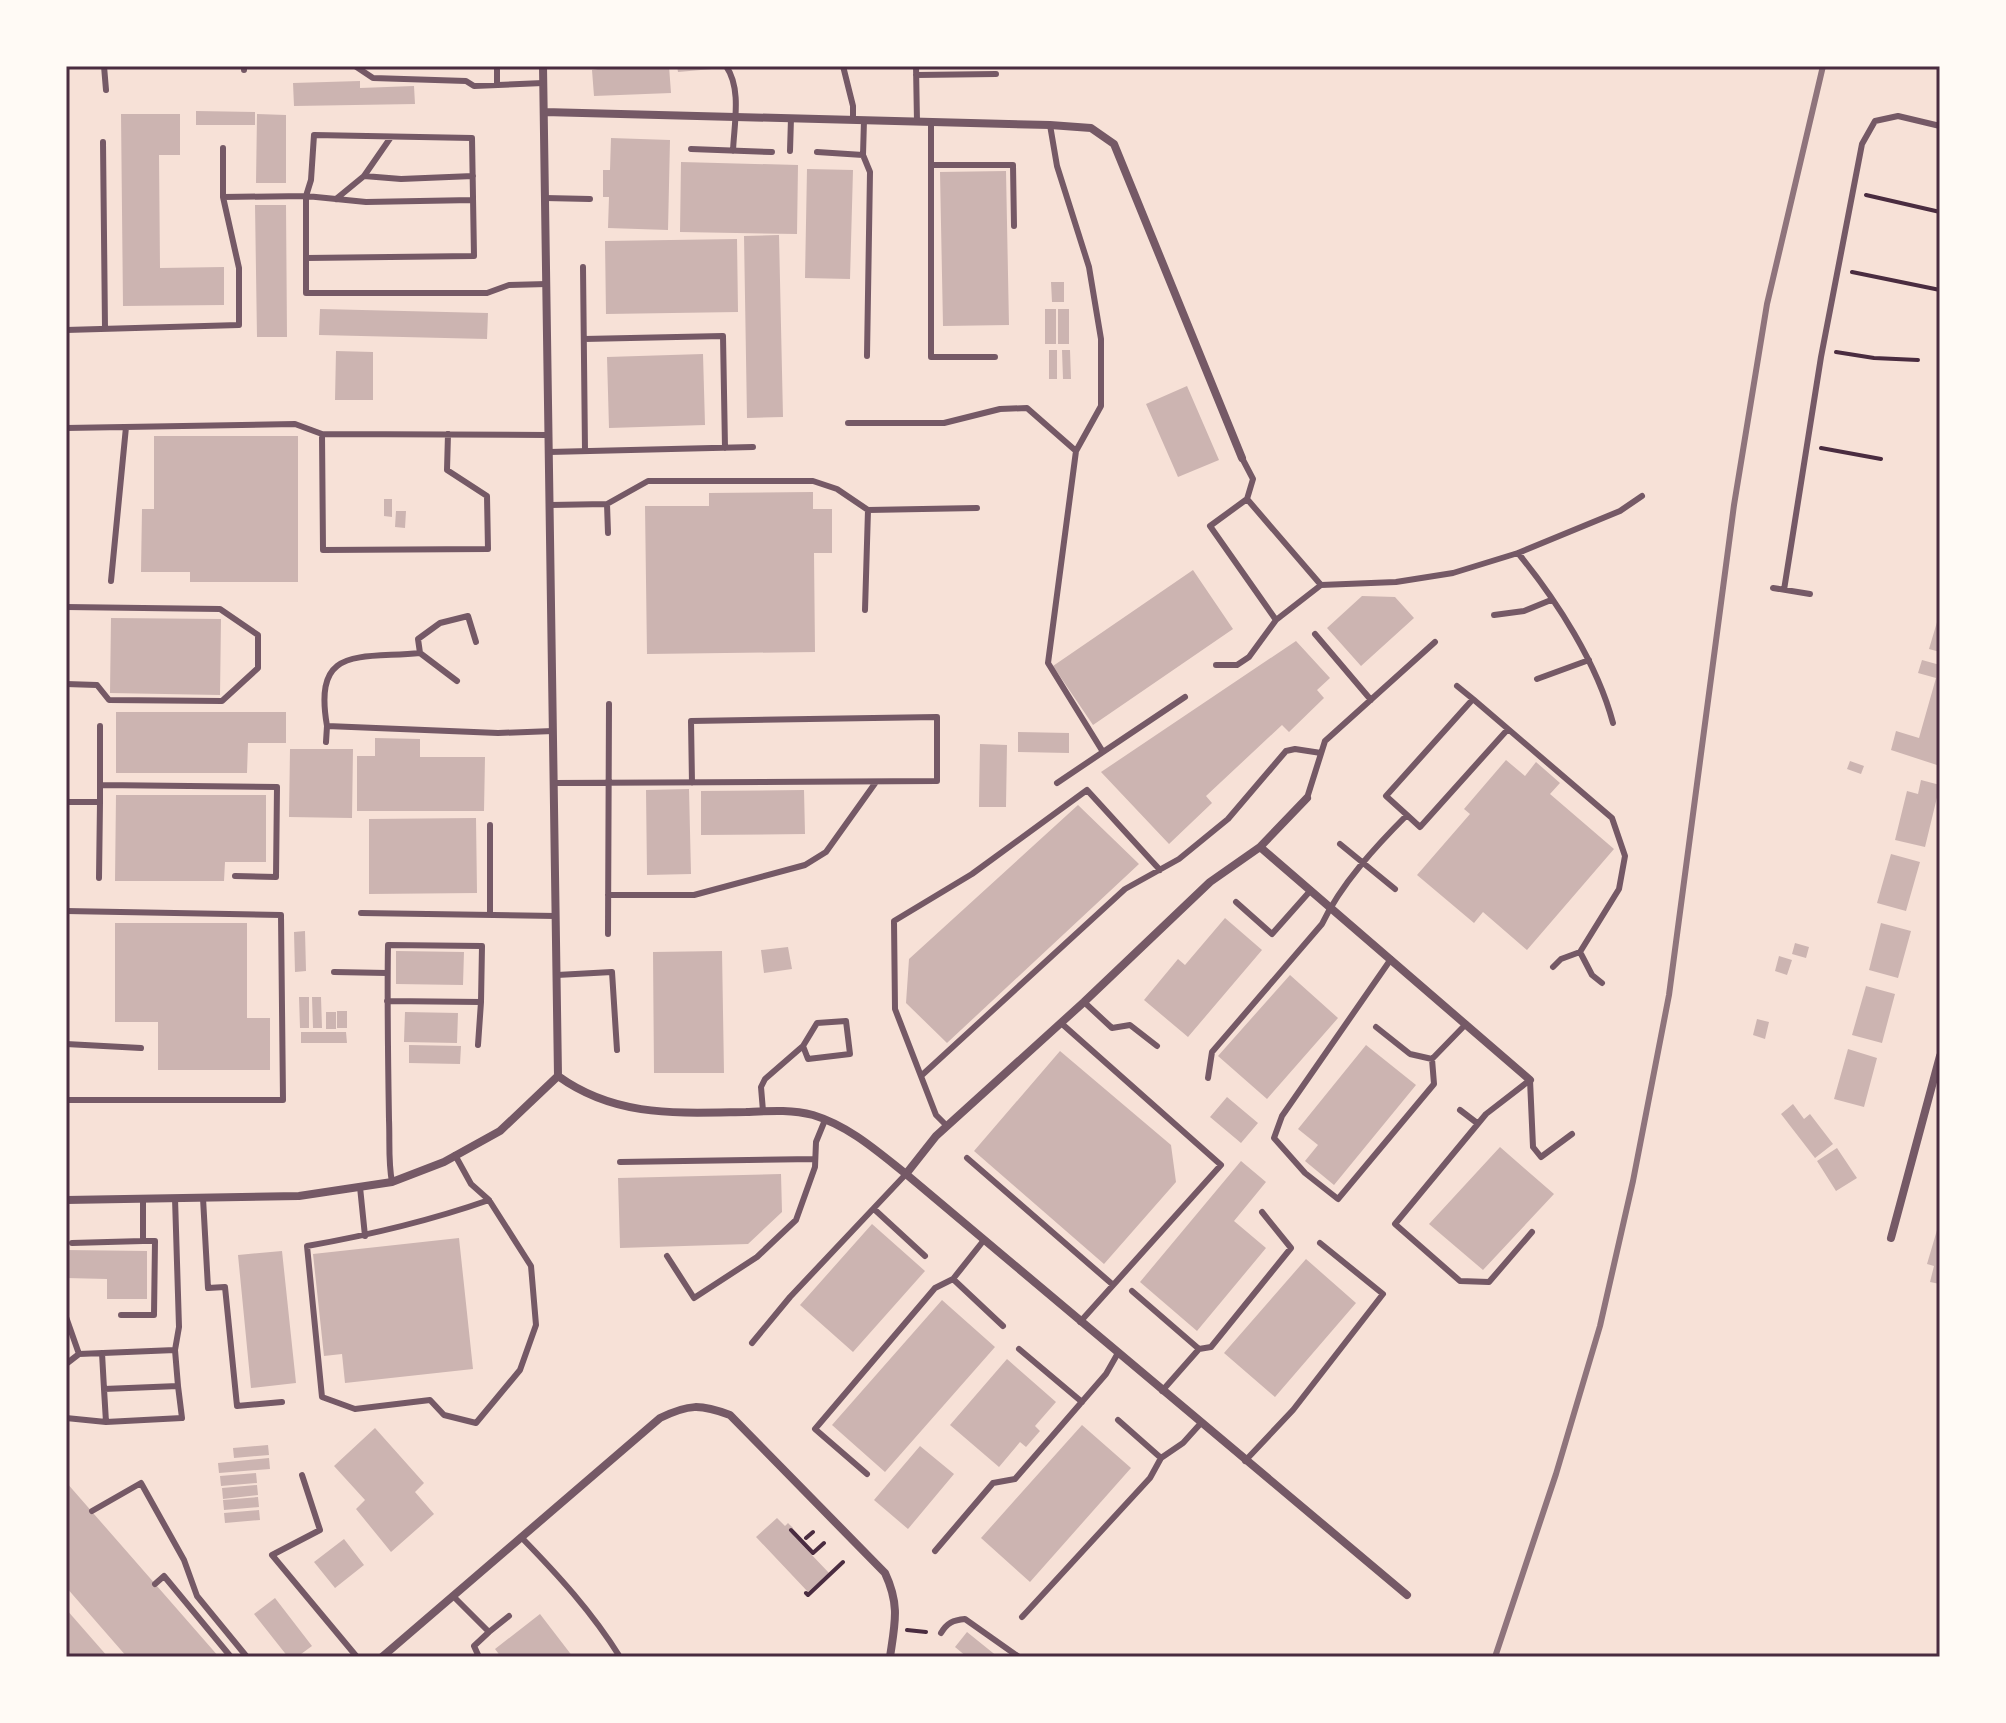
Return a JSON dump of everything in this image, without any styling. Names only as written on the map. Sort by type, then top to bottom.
[{"type":"street","points":[[66,1200],[299,1196],[392,1182],[455,1155],[500,1131],[558,1076],[543,66]]},
{"type":"street","points":[[544,112],[1091,128],[1114,144],[1242,458]]},
{"type":"street","points":[[906,1174],[947,1126],[1210,882],[1260,847],[1307,798]]},
{"type":"street","points":[[1260,847],[1530,1080]]},
{"type":"street","points":[[1891,1238],[1940,1056]]},
{"type":"street","points":[[558,1076],[575,1088],[631,1109],[667,1114],[788,1111],[825,1120],[853,1133],[906,1174],[1407,1595]]},
{"type":"street","points":[[382,1657],[660,1418],[683,1407],[707,1406],[730,1415],[885,1573],[894,1593],[897,1615],[890,1657]]},
{"type":"lane","points":[[104,66],[106,90]]},
{"type":"lane","points":[[355,66],[373,78],[466,81],[474,86],[543,83]]},
{"type":"lane","points":[[497,66],[497,85]]},
{"type":"lane","points":[[726,66],[733,76],[733,151]]},
{"type":"lane","points":[[843,66],[853,106],[853,120]]},
{"type":"lane","points":[[916,66],[917,122]]},
{"type":"lane","points":[[916,75],[996,74]]},
{"type":"lane","points":[[1784,590],[1822,350],[1862,144],[1875,121],[1898,116],[1940,126]]},
{"type":"lane","points":[[790,151],[791,118]]},
{"type":"lane","points":[[864,120],[863,155],[870,172],[867,356]]},
{"type":"lane","points":[[931,122],[931,357],[995,357]]},
{"type":"lane","points":[[1050,125],[1057,166],[1089,267],[1101,339],[1101,406],[1076,451],[1048,663],[1103,752]]},
{"type":"lane","points":[[306,258],[474,256],[472,138],[314,135],[311,180],[306,196],[306,258],[306,293],[487,293],[509,285],[547,284]]},
{"type":"lane","points":[[336,199],[364,176],[391,137]]},
{"type":"lane","points":[[103,142],[105,328]]},
{"type":"lane","points":[[66,330],[239,325],[239,268],[223,197],[223,148]]},
{"type":"lane","points":[[691,149],[772,152]]},
{"type":"lane","points":[[817,152],[863,155]]},
{"type":"lane","points":[[931,165],[1013,165],[1014,226]]},
{"type":"lane","points":[[364,176],[401,179],[473,176]]},
{"type":"lane","points":[[223,197],[306,196],[366,202],[473,200]]},
{"type":"lane","points":[[545,198],[590,199]]},
{"type":"lane","points":[[583,267],[585,451]]},
{"type":"lane","points":[[584,339],[723,336],[725,448]]},
{"type":"lane","points":[[848,423],[944,423],[1000,409],[1027,408],[1076,451]]},
{"type":"lane","points":[[66,428],[295,424],[322,434],[548,435]]},
{"type":"lane","points":[[111,581],[126,427]]},
{"type":"lane","points":[[322,434],[323,550],[488,549],[487,496],[447,470],[448,434]]},
{"type":"lane","points":[[549,452],[753,447]]},
{"type":"lane","points":[[1242,458],[1253,479],[1247,499],[1210,526],[1276,620]]},
{"type":"lane","points":[[550,505],[607,504],[648,481],[813,481],[837,489],[868,510],[977,508]]},
{"type":"lane","points":[[1216,665],[1237,665],[1249,657],[1276,620],[1321,585],[1422,579],[1518,553],[1620,511],[1642,496]]},
{"type":"lane","points":[[1247,499],[1321,585]]},
{"type":"lane","points":[[607,504],[608,533]]},
{"type":"lane","points":[[865,610],[868,510]]},
{"type":"lane","points":[[1518,553],[1589,660],[1613,723]]},
{"type":"lane","points":[[1773,588],[1810,594]]},
{"type":"lane","points":[[1494,615],[1524,611],[1551,600]]},
{"type":"lane","points":[[66,607],[220,609],[258,635],[258,668],[222,701],[109,700],[97,685],[66,684]]},
{"type":"lane","points":[[420,653],[418,639],[440,623],[468,616],[476,642]]},
{"type":"lane","points":[[1315,634],[1371,700]]},
{"type":"lane","points":[[1307,798],[1325,741],[1435,642]]},
{"type":"lane","points":[[326,742],[323,699],[326,681],[333,668],[344,661],[420,653],[457,681]]},
{"type":"lane","points":[[1537,679],[1589,660]]},
{"type":"lane","points":[[1457,686],[1612,818],[1625,856],[1619,889],[1580,952],[1561,959],[1553,967]]},
{"type":"lane","points":[[1057,783],[1185,697]]},
{"type":"lane","points":[[1473,699],[1386,796],[1420,827],[1508,729]]},
{"type":"lane","points":[[608,934],[609,704]]},
{"type":"lane","points":[[554,783],[692,783],[937,781],[937,717],[691,721],[692,783]]},
{"type":"lane","points":[[99,878],[100,726]]},
{"type":"lane","points":[[327,726],[498,733],[553,731]]},
{"type":"lane","points":[[921,1076],[1125,889],[1179,859],[1228,819],[1286,751],[1295,749],[1321,753]]},
{"type":"lane","points":[[608,895],[694,895],[805,865],[826,852],[876,782]]},
{"type":"lane","points":[[100,785],[277,787],[276,877],[235,876]]},
{"type":"lane","points":[[947,1126],[936,1115],[895,1009],[894,921],[972,874],[1087,790],[1160,870]]},
{"type":"lane","points":[[66,802],[100,802]]},
{"type":"lane","points":[[1208,1078],[1212,1052],[1322,924],[1330,906],[1383,839],[1407,815]]},
{"type":"lane","points":[[490,825],[490,915]]},
{"type":"lane","points":[[1340,844],[1395,889]]},
{"type":"lane","points":[[1236,902],[1272,934],[1311,890]]},
{"type":"lane","points":[[66,911],[281,915],[283,1100],[66,1100]]},
{"type":"lane","points":[[361,913],[556,916]]},
{"type":"lane","points":[[392,1182],[388,1160],[388,945],[482,946],[478,1045]]},
{"type":"lane","points":[[1580,952],[1592,975],[1602,983]]},
{"type":"lane","points":[[1391,959],[1282,1116],[1274,1138],[1305,1173],[1338,1199],[1434,1084],[1432,1059],[1466,1024]]},
{"type":"lane","points":[[334,972],[387,973]]},
{"type":"lane","points":[[557,975],[612,972],[617,1050]]},
{"type":"lane","points":[[387,1001],[481,1002]]},
{"type":"lane","points":[[1084,1002],[1112,1028],[1130,1025],[1157,1046]]},
{"type":"lane","points":[[763,1111],[761,1087],[765,1079],[803,1046],[817,1023],[846,1021],[850,1054],[808,1059],[803,1046]]},
{"type":"lane","points":[[1061,1023],[1221,1165],[1080,1322]]},
{"type":"lane","points":[[1376,1027],[1410,1054],[1432,1059]]},
{"type":"lane","points":[[66,1044],[141,1048]]},
{"type":"lane","points":[[1530,1080],[1477,1123],[1395,1224],[1460,1281],[1489,1282],[1532,1232]]},
{"type":"lane","points":[[1530,1080],[1533,1147],[1541,1157],[1572,1134]]},
{"type":"lane","points":[[1460,1110],[1477,1123]]},
{"type":"lane","points":[[667,1256],[694,1298],[757,1257],[796,1220],[815,1167],[816,1142],[825,1120]]},
{"type":"lane","points":[[455,1155],[471,1184],[489,1200],[531,1266],[536,1325],[520,1370],[476,1423],[444,1415],[430,1400],[355,1409],[322,1397],[307,1246],[427,1221],[489,1200]]},
{"type":"lane","points":[[967,1158],[1112,1284]]},
{"type":"lane","points":[[620,1162],[815,1159]]},
{"type":"lane","points":[[752,1343],[790,1297],[906,1174]]},
{"type":"lane","points":[[360,1187],[365,1236]]},
{"type":"lane","points":[[66,1418],[106,1422],[182,1418],[175,1350],[179,1327],[175,1198]]},
{"type":"lane","points":[[203,1198],[208,1288],[225,1287],[237,1406],[282,1402]]},
{"type":"lane","points":[[143,1199],[143,1241]]},
{"type":"lane","points":[[874,1209],[925,1256]]},
{"type":"lane","points":[[1162,1391],[1199,1349],[1211,1347],[1291,1248],[1262,1212]]},
{"type":"lane","points":[[867,1474],[815,1429],[935,1288],[953,1279],[984,1240]]},
{"type":"lane","points":[[72,1243],[155,1241],[154,1315],[121,1315]]},
{"type":"lane","points":[[1245,1461],[1293,1410],[1383,1294],[1320,1243]]},
{"type":"lane","points":[[953,1279],[1003,1326]]},
{"type":"lane","points":[[1132,1291],[1199,1349]]},
{"type":"lane","points":[[66,1317],[79,1354]]},
{"type":"lane","points":[[1019,1349],[1082,1402]]},
{"type":"lane","points":[[66,1364],[79,1354],[175,1350]]},
{"type":"lane","points":[[102,1353],[106,1422]]},
{"type":"lane","points":[[935,1551],[993,1483],[1015,1479],[1106,1374],[1118,1353]]},
{"type":"lane","points":[[104,1389],[178,1386]]},
{"type":"lane","points":[[1118,1420],[1161,1458]]},
{"type":"lane","points":[[1022,1617],[1150,1478],[1161,1458],[1183,1443],[1201,1423]]},
{"type":"lane","points":[[302,1475],[320,1530],[272,1555],[357,1657]]},
{"type":"lane","points":[[92,1511],[141,1483],[184,1560],[197,1596],[247,1657]]},
{"type":"lane","points":[[521,1537],[561,1578],[603,1630],[620,1657]]},
{"type":"lane","points":[[155,1584],[164,1576],[231,1657]]},
{"type":"lane","points":[[453,1596],[489,1632]]},
{"type":"lane","points":[[479,1657],[474,1646],[509,1616]]},
{"type":"lane","points":[[941,1633],[946,1625],[965,1619],[1019,1657]]},
{"type":"path","points":[[1852,192],[1940,212]]},
{"type":"path","points":[[1837,269],[1940,290]]},
{"type":"path","points":[[1822,350],[1874,358],[1918,360]]},
{"type":"path","points":[[1807,446],[1881,459]]},
{"type":"path","points":[[791,1530],[813,1553],[824,1543]]},
{"type":"path","points":[[806,1538],[813,1532]]},
{"type":"path","points":[[806,1593],[808,1595],[843,1562]]},
{"type":"path","points":[[894,1629],[941,1633]]},
{"type":"building","points":[[598,66],[669,66],[671,93],[594,96],[592,70],[598,69]]},
{"type":"building","points":[[677,66],[711,66],[712,69],[678,72]]},
{"type":"building","points":[[360,81],[360,88],[414,86],[415,104],[294,106],[293,83]]},
{"type":"building","points":[[196,111],[255,112],[255,125],[196,125]]},
{"type":"building","points":[[121,114],[180,114],[180,155],[159,155],[160,268],[224,267],[224,305],[123,306]]},
{"type":"building","points":[[257,114],[286,115],[286,183],[256,183]]},
{"type":"building","points":[[611,138],[670,140],[668,230],[608,228],[609,197],[603,197],[603,170],[610,170]]},
{"type":"building","points":[[681,162],[798,165],[797,234],[680,232]]},
{"type":"building","points":[[807,169],[853,170],[850,279],[805,278]]},
{"type":"building","points":[[1006,171],[1009,325],[943,326],[940,172]]},
{"type":"building","points":[[255,205],[286,205],[287,337],[257,337]]},
{"type":"building","points":[[779,235],[783,417],[747,418],[744,236]]},
{"type":"building","points":[[737,239],[738,312],[606,314],[605,241]]},
{"type":"building","points":[[1051,282],[1064,282],[1064,302],[1052,302]]},
{"type":"building","points":[[320,309],[488,313],[487,339],[319,335]]},
{"type":"building","points":[[1045,309],[1056,309],[1056,344],[1045,344]]},
{"type":"building","points":[[1058,309],[1069,309],[1069,344],[1058,344]]},
{"type":"building","points":[[1049,350],[1057,350],[1057,379],[1049,379]]},
{"type":"building","points":[[1062,350],[1070,350],[1071,379],[1063,379]]},
{"type":"building","points":[[336,351],[373,352],[373,400],[335,400]]},
{"type":"building","points":[[703,354],[705,425],[609,428],[607,357]]},
{"type":"building","points":[[1187,386],[1219,460],[1178,477],[1146,404]]},
{"type":"building","points":[[154,436],[298,436],[298,582],[190,582],[190,572],[141,572],[142,509],[154,509]]},
{"type":"building","points":[[813,492],[813,509],[832,509],[832,553],[814,553],[815,652],[647,654],[645,506],[709,506],[709,493]]},
{"type":"building","points":[[384,499],[392,499],[392,517],[384,516]]},
{"type":"building","points":[[396,511],[406,511],[405,528],[395,527]]},
{"type":"building","points":[[1193,570],[1233,629],[1093,725],[1053,666]]},
{"type":"building","points":[[1362,596],[1395,597],[1414,618],[1361,666],[1327,628]]},
{"type":"building","points":[[1940,612],[1940,652],[1929,649]]},
{"type":"building","points":[[111,618],[221,619],[220,695],[110,693]]},
{"type":"building","points":[[1296,641],[1330,678],[1317,690],[1324,698],[1289,732],[1282,725],[1206,796],[1212,803],[1169,844],[1101,772]]},
{"type":"building","points":[[1922,660],[1940,665],[1940,766],[1891,750],[1896,731],[1919,738],[1936,678],[1918,673]]},
{"type":"building","points":[[116,712],[286,712],[286,743],[248,743],[247,773],[116,773]]},
{"type":"building","points":[[1018,732],[1069,733],[1069,753],[1018,752]]},
{"type":"building","points":[[375,738],[420,739],[420,757],[485,757],[484,811],[357,811],[357,756],[375,756]]},
{"type":"building","points":[[980,744],[1007,745],[1006,807],[979,807]]},
{"type":"building","points":[[290,749],[353,749],[352,818],[289,817]]},
{"type":"building","points":[[1506,760],[1525,776],[1536,762],[1560,783],[1550,794],[1614,849],[1527,950],[1483,912],[1474,923],[1417,875],[1470,814],[1464,809]]},
{"type":"building","points":[[1850,761],[1864,766],[1861,774],[1847,769]]},
{"type":"building","points":[[1921,780],[1940,785],[1925,847],[1895,840],[1907,791],[1918,794]]},
{"type":"building","points":[[689,789],[691,874],[647,875],[646,790]]},
{"type":"building","points":[[804,790],[805,834],[701,835],[701,791]]},
{"type":"building","points":[[116,795],[266,795],[266,862],[225,862],[224,881],[115,881]]},
{"type":"building","points":[[1078,805],[1139,864],[947,1043],[906,1003],[909,959]]},
{"type":"building","points":[[476,818],[477,893],[369,894],[369,819]]},
{"type":"building","points":[[1891,854],[1920,862],[1906,911],[1877,903]]},
{"type":"building","points":[[1225,918],[1262,950],[1188,1037],[1144,1000],[1178,959],[1185,965]]},
{"type":"building","points":[[115,923],[247,923],[247,1018],[270,1018],[270,1070],[158,1070],[158,1022],[115,1022]]},
{"type":"building","points":[[1881,923],[1911,931],[1898,978],[1869,970]]},
{"type":"building","points":[[305,931],[306,971],[295,972],[294,932]]},
{"type":"building","points":[[1795,943],[1809,947],[1806,958],[1792,954]]},
{"type":"building","points":[[788,947],[792,969],[764,973],[761,950]]},
{"type":"building","points":[[396,951],[464,952],[463,985],[396,984]]},
{"type":"building","points":[[722,951],[724,1073],[654,1073],[653,952]]},
{"type":"building","points":[[1779,956],[1792,960],[1787,975],[1775,971]]},
{"type":"building","points":[[1290,975],[1338,1018],[1267,1099],[1218,1056]]},
{"type":"building","points":[[1866,986],[1895,994],[1882,1043],[1852,1035]]},
{"type":"building","points":[[299,997],[309,997],[309,1028],[300,1028]]},
{"type":"building","points":[[312,997],[321,997],[322,1028],[313,1028]]},
{"type":"building","points":[[337,1011],[347,1011],[347,1028],[337,1028]]},
{"type":"building","points":[[326,1012],[336,1012],[336,1029],[326,1029]]},
{"type":"building","points":[[405,1012],[458,1013],[457,1043],[404,1042]]},
{"type":"building","points":[[1757,1019],[1769,1022],[1765,1039],[1753,1035]]},
{"type":"building","points":[[301,1032],[346,1032],[347,1043],[301,1043]]},
{"type":"building","points":[[409,1045],[461,1046],[460,1064],[409,1063]]},
{"type":"building","points":[[1366,1045],[1416,1085],[1334,1185],[1305,1161],[1318,1145],[1298,1129]]},
{"type":"building","points":[[1848,1049],[1877,1058],[1864,1107],[1834,1099]]},
{"type":"building","points":[[1060,1051],[1171,1145],[1176,1182],[1104,1264],[974,1151]]},
{"type":"building","points":[[1227,1097],[1258,1123],[1241,1143],[1210,1117]]},
{"type":"building","points":[[1793,1104],[1804,1119],[1810,1114],[1833,1144],[1815,1158],[1781,1114]]},
{"type":"building","points":[[1500,1147],[1554,1194],[1483,1270],[1429,1224]]},
{"type":"building","points":[[1837,1148],[1857,1178],[1836,1191],[1817,1161]]},
{"type":"building","points":[[1241,1161],[1266,1182],[1234,1221],[1266,1248],[1197,1331],[1140,1282]]},
{"type":"building","points":[[781,1174],[782,1212],[748,1244],[620,1248],[618,1178]]},
{"type":"building","points":[[1940,1220],[1940,1284],[1930,1282],[1934,1266],[1927,1264]]},
{"type":"building","points":[[872,1224],[925,1271],[853,1352],[800,1305]]},
{"type":"building","points":[[459,1238],[473,1369],[345,1383],[342,1354],[324,1356],[313,1254]]},
{"type":"building","points":[[66,1250],[147,1251],[147,1299],[107,1299],[107,1279],[66,1278]]},
{"type":"building","points":[[282,1251],[296,1383],[251,1388],[238,1255]]},
{"type":"building","points":[[1306,1259],[1356,1303],[1275,1397],[1224,1353]]},
{"type":"building","points":[[942,1300],[995,1347],[885,1472],[832,1425]]},
{"type":"building","points":[[1007,1359],[1056,1402],[1035,1426],[1040,1431],[1026,1447],[1020,1442],[999,1467],[950,1425]]},
{"type":"building","points":[[1082,1425],[1131,1468],[1030,1582],[981,1538]]},
{"type":"building","points":[[375,1428],[424,1483],[415,1492],[434,1514],[391,1552],[356,1509],[365,1500],[334,1466]]},
{"type":"building","points":[[268,1445],[269,1455],[234,1458],[233,1448]]},
{"type":"building","points":[[920,1446],[954,1474],[908,1529],[874,1500]]},
{"type":"building","points":[[269,1458],[270,1469],[219,1473],[218,1463]]},
{"type":"building","points":[[256,1473],[257,1483],[221,1486],[220,1476]]},
{"type":"building","points":[[66,1482],[219,1657],[127,1657],[66,1587]]},
{"type":"building","points":[[257,1485],[258,1495],[223,1499],[222,1488]]},
{"type":"building","points":[[258,1497],[259,1507],[224,1510],[223,1500]]},
{"type":"building","points":[[259,1510],[260,1520],[225,1523],[224,1513]]},
{"type":"building","points":[[777,1518],[785,1526],[788,1523],[793,1528],[789,1531],[829,1573],[808,1592],[756,1537]]},
{"type":"building","points":[[344,1539],[364,1565],[335,1588],[314,1562]]},
{"type":"building","points":[[275,1598],[312,1646],[297,1657],[288,1657],[254,1614]]},
{"type":"building","points":[[66,1609],[108,1657],[66,1657]]},
{"type":"building","points":[[540,1614],[573,1657],[501,1657],[495,1649]]},
{"type":"building","points":[[967,1632],[998,1657],[967,1657],[955,1647]]},
{"type":"railway","points":[[1495,1657],[1556,1474],[1600,1326],[1633,1181],[1669,995],[1734,505],[1767,304],[1823,66]]}]
